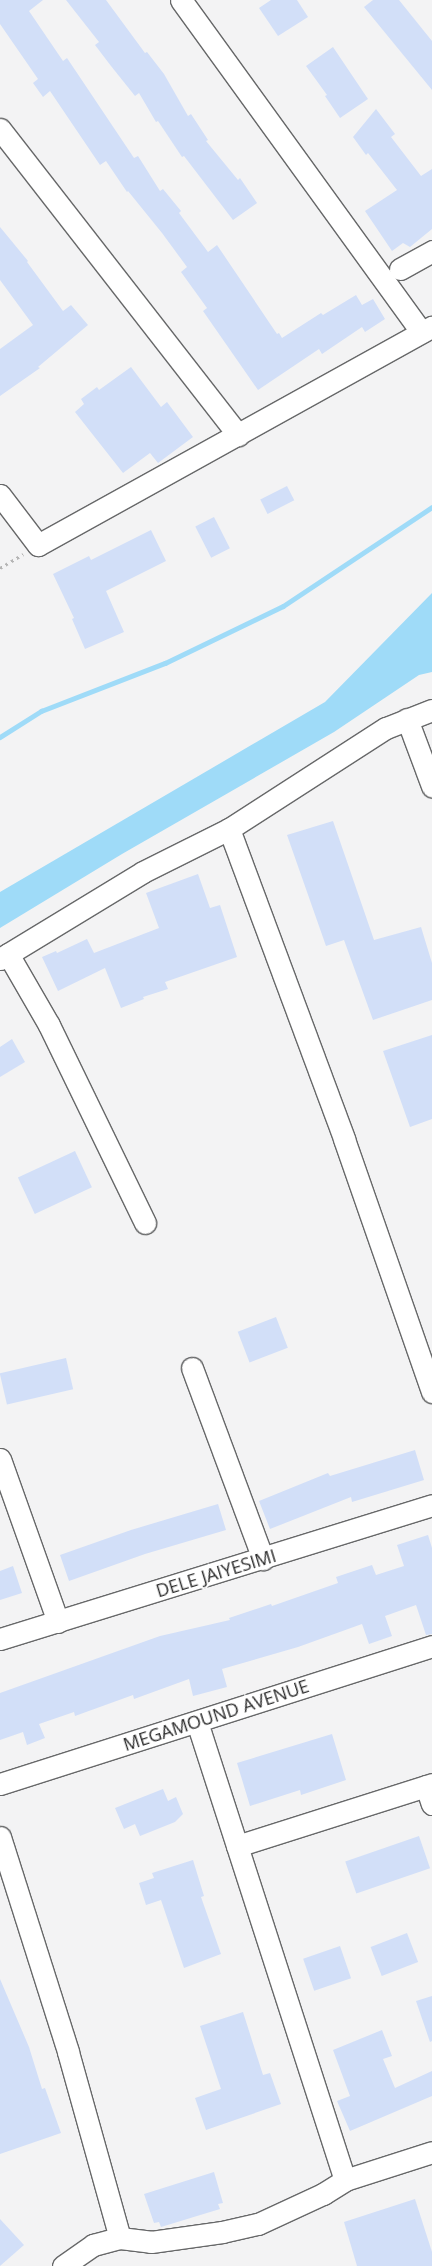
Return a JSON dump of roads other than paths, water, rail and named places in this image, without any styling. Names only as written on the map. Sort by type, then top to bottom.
[{"type":"street","points":[[0,495],[38,545],[427,330],[181,0]]},
{"type":"street","points":[[0,129],[238,434]]},
{"type":"street","points":[[400,269],[432,251]]},
{"type":"street","points":[[145,1223],[49,1025],[4,956],[143,872],[229,829],[386,728],[432,710]]},
{"type":"street","points":[[407,719],[432,786]]},
{"type":"street","points":[[229,829],[340,1130],[432,1392]]},
{"type":"street","points":[[192,1368],[262,1559]]},
{"type":"street","points":[[0,1459],[58,1622]]},
{"type":"street","name":"DELE JAIYESIMI","points":[[0,1639],[432,1506]]},
{"type":"street","name":"MEGAMOUND AVENUE","points":[[0,1784],[432,1646]]},
{"type":"street","points":[[196,1722],[345,2180]]},
{"type":"street","points":[[237,1846],[430,1791]]},
{"type":"street","points":[[0,1837],[68,2052],[120,2238]]},
{"type":"street","points":[[63,2266],[93,2245],[120,2238],[151,2242],[222,2232],[258,2224],[322,2194],[345,2180],[432,2152]]},
{"type":"water","points":[[432,593],[432,672],[419,675],[334,732],[122,854],[0,928],[0,892],[325,702]]},
{"type":"waterway","points":[[0,737],[41,711],[165,663],[283,606],[432,507]]}]
